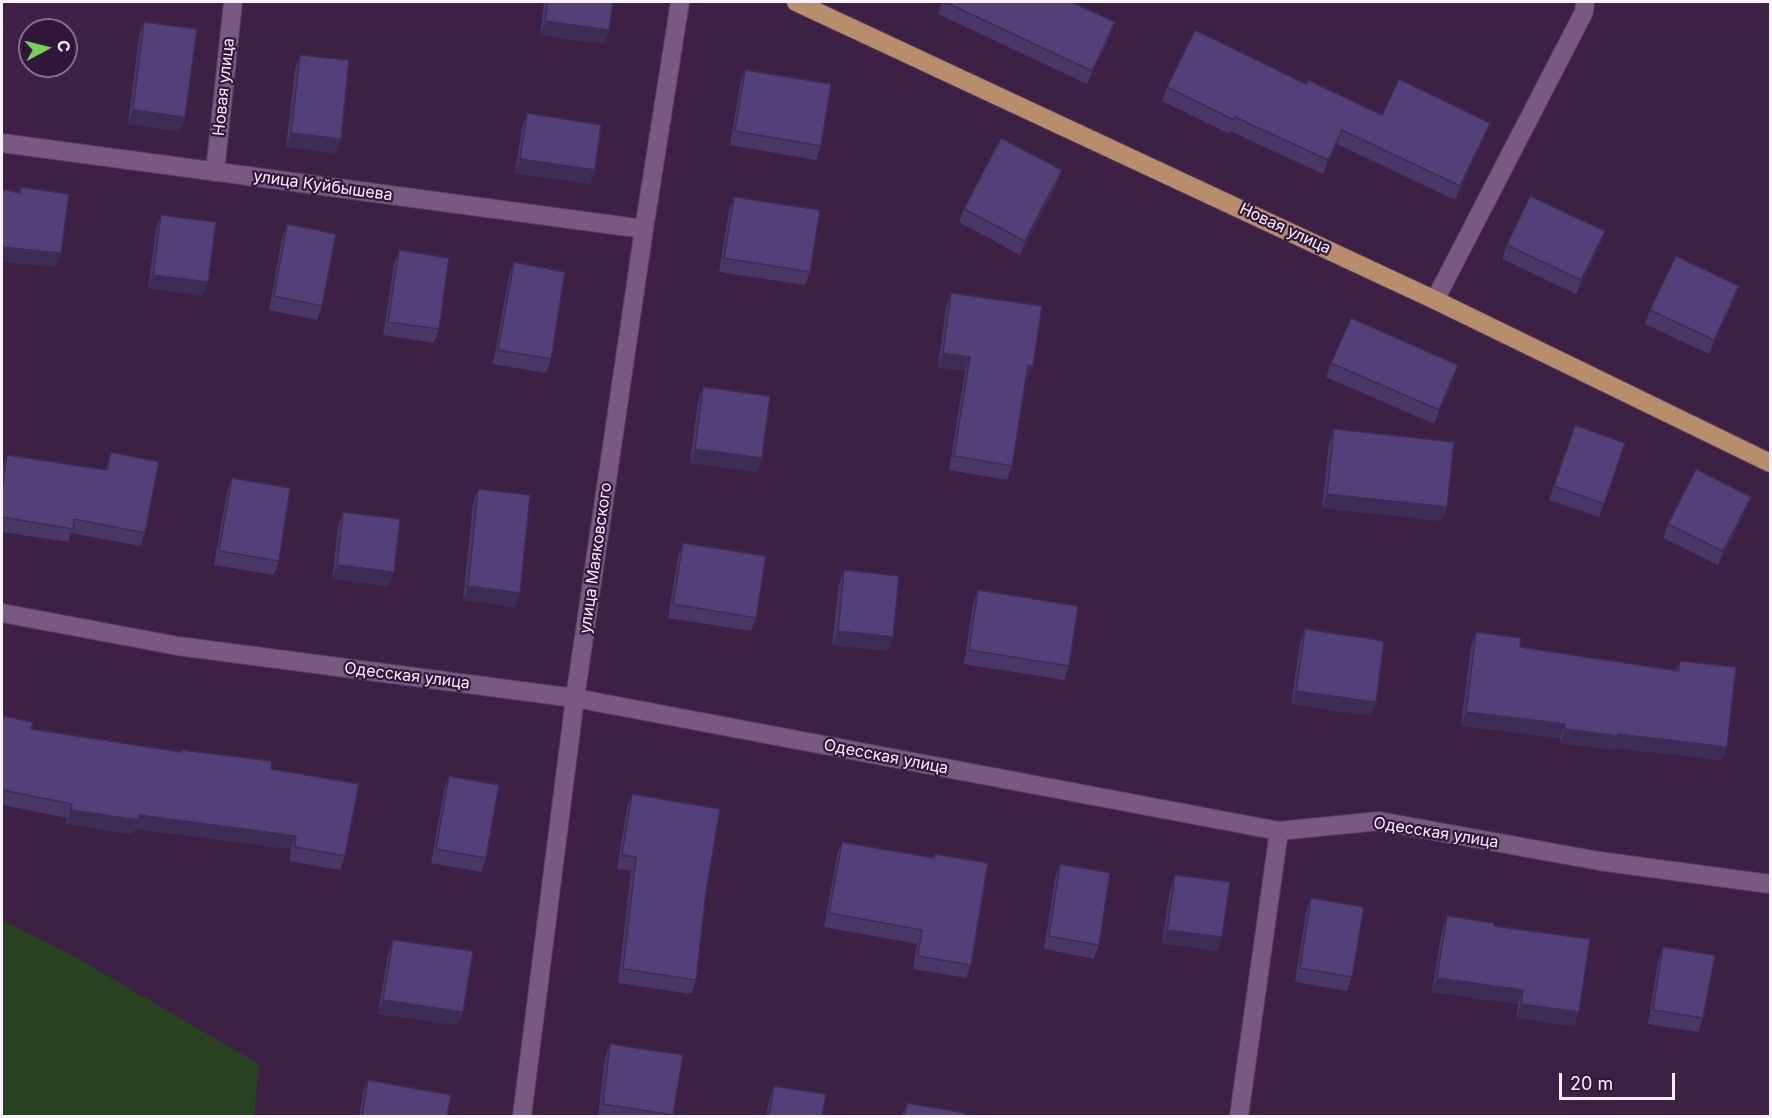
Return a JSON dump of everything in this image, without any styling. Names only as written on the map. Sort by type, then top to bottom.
[{"type":"main road","name":"Новая улица","points":[[796,2],[1435,300],[1770,463]]},
{"type":"street","name":"Новая улица","points":[[214,172],[233,2]]},
{"type":"street","name":"улица Маяковского","points":[[522,1116],[575,698],[680,2]]},
{"type":"street","points":[[1435,300],[1584,12],[1585,2]]},
{"type":"street","name":"улица Куйбышева","points":[[2,143],[644,229]]},
{"type":"street","name":"Одесская улица","points":[[2,613],[178,646],[575,698],[1279,831],[1379,821],[1599,861],[1770,884]]},
{"type":"street","points":[[1239,1116],[1279,831]]},
{"type":"green space","points":[[2,920],[75,957],[259,1064],[254,1116],[2,1116]]},
{"type":"building","points":[[548,2],[613,2],[609,30],[545,21]]},
{"type":"building","points":[[945,2],[1072,2],[1115,22],[1092,71]]},
{"type":"building","points":[[144,22],[197,29],[185,117],[133,110]]},
{"type":"building","points":[[1195,30],[1306,84],[1308,80],[1382,115],[1399,79],[1490,123],[1460,186],[1342,130],[1328,160],[1235,117],[1234,120],[1167,87]]},
{"type":"building","points":[[300,55],[349,60],[341,139],[291,133]]},
{"type":"building","points":[[745,70],[831,84],[821,146],[735,131]]},
{"type":"building","points":[[527,113],[601,125],[595,170],[520,159]]},
{"type":"building","points":[[1001,138],[1062,170],[1025,241],[964,209]]},
{"type":"building","points":[[21,187],[69,194],[61,253],[2,247],[2,189],[20,193]]},
{"type":"building","points":[[1530,196],[1605,231],[1581,280],[1507,245]]},
{"type":"building","points":[[734,197],[820,210],[810,272],[724,258]]},
{"type":"building","points":[[161,215],[216,222],[208,282],[153,275]]},
{"type":"building","points":[[287,224],[336,234],[322,306],[274,296]]},
{"type":"building","points":[[399,250],[449,258],[439,329],[388,322]]},
{"type":"building","points":[[1676,256],[1739,286],[1714,340],[1650,310]]},
{"type":"building","points":[[514,262],[565,272],[551,359],[498,350]]},
{"type":"building","points":[[951,293],[1042,306],[1033,366],[1028,365],[1012,466],[954,456],[970,357],[943,353]]},
{"type":"building","points":[[1351,318],[1458,365],[1439,410],[1331,363]]},
{"type":"building","points":[[703,387],[770,396],[762,458],[695,449]]},
{"type":"building","points":[[1575,425],[1625,443],[1604,504],[1554,486]]},
{"type":"building","points":[[1334,429],[1454,442],[1447,507],[1327,494]]},
{"type":"building","points":[[111,452],[159,462],[145,533],[74,519],[73,529],[2,517],[2,491],[7,455],[107,470]]},
{"type":"building","points":[[1696,469],[1751,497],[1723,551],[1668,524]]},
{"type":"building","points":[[232,478],[290,488],[279,561],[219,551]]},
{"type":"building","points":[[478,489],[530,495],[520,593],[468,586]]},
{"type":"building","points":[[343,512],[400,519],[394,572],[337,565]]},
{"type":"building","points":[[683,543],[766,556],[756,618],[673,604]]},
{"type":"building","points":[[844,570],[899,576],[893,637],[838,631]]},
{"type":"building","points":[[978,590],[1078,606],[1069,666],[969,650]]},
{"type":"building","points":[[1305,629],[1384,641],[1376,702],[1296,691]]},
{"type":"building","points":[[1476,632],[1521,638],[1520,647],[1679,671],[1680,661],[1736,667],[1727,747],[1565,729],[1565,724],[1466,712]]},
{"type":"building","points":[[2,716],[33,722],[31,729],[181,752],[182,750],[272,761],[271,769],[359,784],[345,856],[295,847],[296,836],[139,815],[138,820],[71,810],[72,804],[2,790]]},
{"type":"building","points":[[449,776],[499,785],[486,858],[436,849]]},
{"type":"building","points":[[632,794],[720,809],[706,892],[696,980],[623,969],[636,857],[622,855]]},
{"type":"building","points":[[842,842],[934,858],[935,854],[988,863],[971,965],[918,956],[922,930],[829,913]]},
{"type":"building","points":[[1060,864],[1110,873],[1099,945],[1049,936]]},
{"type":"building","points":[[1175,875],[1230,882],[1222,937],[1167,930]]},
{"type":"building","points":[[1311,898],[1364,907],[1352,977],[1300,968]]},
{"type":"building","points":[[1447,916],[1494,923],[1494,926],[1590,939],[1579,1012],[1521,1004],[1523,990],[1437,978]]},
{"type":"building","points":[[393,940],[473,951],[463,1012],[383,1000]]},
{"type":"building","points":[[1663,947],[1715,955],[1703,1018],[1653,1010]]},
{"type":"building","points":[[610,1044],[683,1055],[673,1115],[603,1104]]},
{"type":"building","points":[[368,1080],[451,1095],[447,1116],[362,1116]]},
{"type":"building","points":[[774,1086],[826,1094],[822,1116],[769,1116]]},
{"type":"building","points":[[907,1103],[965,1113],[964,1116],[904,1116]]}]
